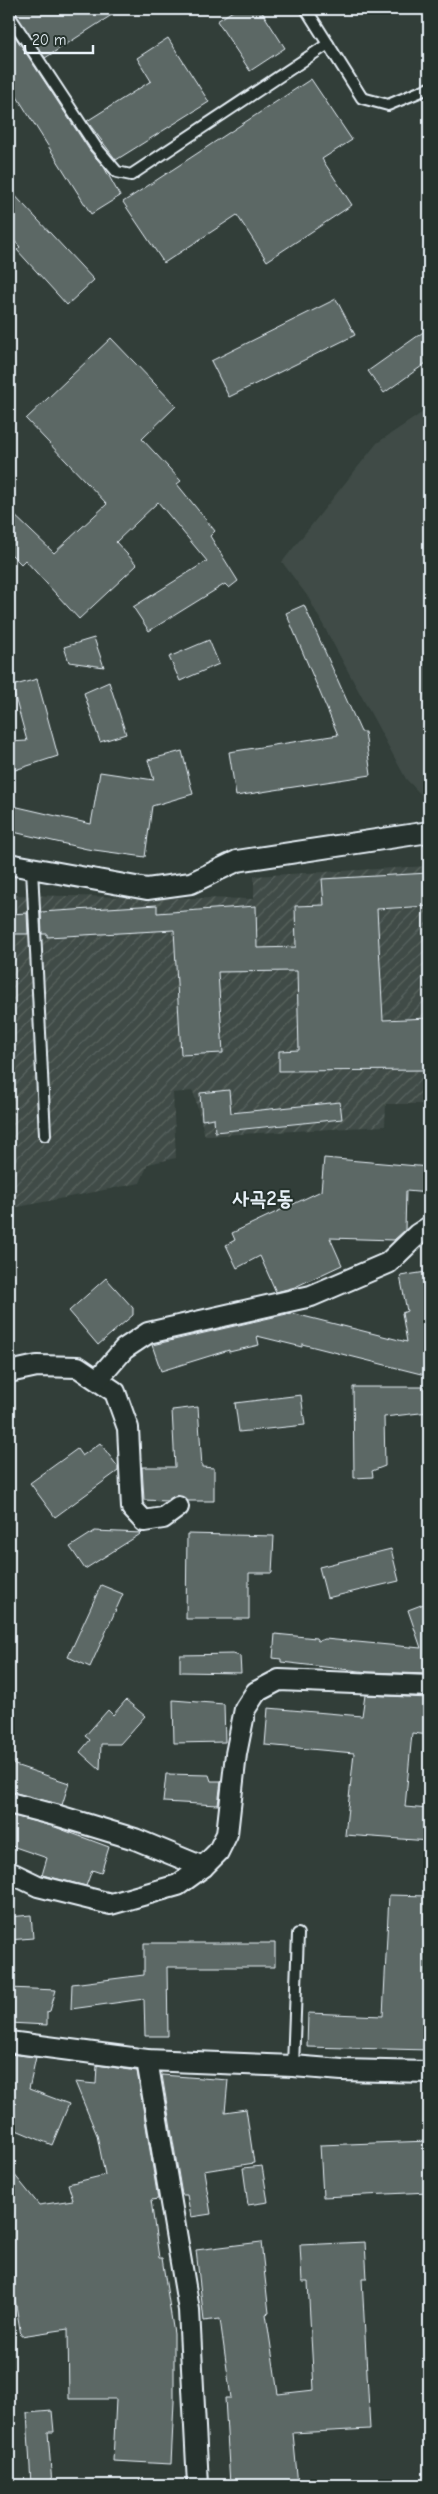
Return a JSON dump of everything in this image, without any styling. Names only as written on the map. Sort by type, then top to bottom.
[{"type":"street","points":[[9,864],[147,889],[192,883],[237,861],[429,832]]},
{"type":"street","points":[[98,1379],[124,1349],[148,1333],[311,1296],[388,1262],[418,1234],[429,1227]]},
{"type":"street","points":[[9,1372],[36,1366],[78,1367],[115,1392],[128,1428],[132,1508],[144,1521],[164,1518],[178,1507]]},
{"type":"street","points":[[9,1872],[38,1886],[111,1904],[178,1885],[203,1867],[218,1852],[227,1834],[236,1754],[245,1709],[256,1692],[279,1680],[429,1686]]},
{"type":"street","points":[[9,1803],[135,1839],[203,1867]]},
{"type":"street","points":[[9,2042],[146,2060],[342,2070],[429,2072]]},
{"type":"street","points":[[146,2060],[189,2310],[198,2485]]},
{"type":"lane","points":[[306,9],[362,98],[388,105],[429,88]]},
{"type":"lane","points":[[9,15],[96,147],[117,172],[131,175],[328,44]]},
{"type":"lane","points":[[32,869],[45,1134]]},
{"type":"lane","points":[[293,2066],[298,1934]]},
{"type":"shaded area","points":[[429,408],[429,803],[406,779],[308,597],[282,562],[377,443]]},
{"type":"shaded area","points":[[429,866],[429,1104],[386,1104],[385,1126],[205,1136],[193,1091],[173,1093],[176,1158],[148,1164],[140,1183],[13,1208],[9,1206],[9,895],[254,899],[254,876]]},
{"type":"building","points":[[12,9],[121,9],[45,58]]},
{"type":"building","points":[[236,9],[260,9],[285,48],[250,71],[217,21]]},
{"type":"building","points":[[9,27],[90,151],[104,167],[120,196],[91,214],[9,84]]},
{"type":"building","points":[[168,38],[209,102],[116,160],[87,121],[151,81],[137,58]]},
{"type":"building","points":[[311,79],[352,140],[322,159],[352,205],[267,261],[237,215],[164,263],[123,202]]},
{"type":"building","points":[[9,189],[94,280],[67,305],[17,250],[20,247],[9,235]]},
{"type":"building","points":[[336,299],[355,335],[229,397],[211,361]]},
{"type":"building","points":[[429,328],[429,361],[384,393],[368,371]]},
{"type":"building","points":[[111,338],[176,406],[142,439],[181,481],[177,484],[215,531],[210,536],[238,581],[229,588],[225,584],[149,631],[133,607],[207,561],[158,502],[116,542],[137,565],[79,619],[25,560],[21,564],[9,552],[9,510],[54,553],[107,504],[26,419]]},
{"type":"building","points":[[304,605],[361,732],[365,732],[371,775],[236,796],[229,752],[338,735],[286,613]]},
{"type":"building","points":[[94,638],[104,667],[69,662],[64,647]]},
{"type":"building","points":[[209,640],[219,664],[180,681],[169,657]]},
{"type":"building","points":[[37,679],[58,756],[9,772],[9,742],[27,741],[12,686]]},
{"type":"building","points":[[109,682],[126,734],[100,742],[84,693]]},
{"type":"building","points":[[182,751],[193,794],[152,806],[145,857],[87,849],[9,831],[9,805],[91,824],[100,772],[154,780],[148,760]]},
{"type":"building","points":[[429,873],[429,906],[377,909],[383,1020],[429,1018],[429,1070],[279,1071],[279,1051],[299,1050],[297,971],[218,972],[223,1053],[181,1055],[174,930],[47,937],[47,934],[42,934],[41,912],[157,905],[157,913],[256,906],[257,948],[296,947],[295,906],[324,905],[322,879]]},
{"type":"building","points":[[27,913],[28,934],[9,934],[9,914]]},
{"type":"building","points":[[229,1090],[231,1113],[340,1102],[342,1119],[215,1132],[214,1118],[202,1120],[200,1093]]},
{"type":"building","points":[[324,1158],[429,1167],[429,1193],[406,1191],[405,1230],[394,1240],[330,1238],[342,1265],[295,1287],[276,1292],[260,1256],[237,1268],[226,1245],[235,1240],[232,1233],[321,1191]]},
{"type":"building","points":[[426,1272],[429,1290],[429,1376],[302,1344],[302,1347],[257,1336],[259,1345],[229,1352],[229,1350],[161,1371],[152,1345],[291,1313],[407,1342],[402,1313],[407,1311],[400,1276]]},
{"type":"building","points":[[106,1278],[133,1308],[133,1315],[98,1345],[69,1311]]},
{"type":"building","points":[[353,1387],[429,1387],[429,1412],[384,1417],[385,1466],[372,1471],[373,1477],[354,1478]]},
{"type":"building","points":[[301,1395],[305,1425],[239,1432],[235,1403]]},
{"type":"building","points":[[198,1407],[202,1467],[214,1468],[214,1501],[188,1501],[177,1495],[167,1501],[144,1500],[142,1467],[175,1467],[172,1410]]},
{"type":"building","points":[[100,1443],[118,1467],[118,1471],[55,1517],[30,1483],[77,1449],[82,1456]]},
{"type":"building","points":[[95,1531],[142,1533],[85,1569],[70,1547]]},
{"type":"building","points":[[187,1534],[274,1536],[272,1573],[249,1573],[249,1619],[186,1619]]},
{"type":"building","points":[[391,1549],[399,1581],[327,1598],[319,1567]]},
{"type":"building","points":[[101,1585],[123,1594],[90,1667],[68,1657]]},
{"type":"building","points":[[429,1602],[429,1674],[368,1672],[281,1662],[281,1659],[273,1658],[275,1634],[316,1638],[318,1641],[325,1639],[421,1648],[408,1610]]},
{"type":"building","points":[[233,1654],[240,1656],[241,1673],[180,1672],[180,1655]]},
{"type":"building","points":[[365,1695],[429,1698],[429,1735],[412,1733],[405,1807],[429,1809],[429,1841],[345,1835],[354,1753],[265,1745],[268,1708],[362,1716]]},
{"type":"building","points":[[126,1700],[145,1716],[120,1744],[101,1744],[100,1770],[80,1752],[90,1740],[85,1736],[108,1710],[113,1715]]},
{"type":"building","points":[[173,1700],[224,1704],[225,1742],[174,1743]]},
{"type":"building","points":[[9,1763],[69,1783],[62,1805],[9,1791]]},
{"type":"building","points":[[166,1774],[209,1775],[211,1781],[221,1781],[218,1805],[163,1802]]},
{"type":"building","points":[[9,1815],[55,1827],[109,1847],[101,1873],[92,1870],[86,1886],[42,1875],[47,1858],[9,1845]]},
{"type":"building","points":[[389,1895],[429,1896],[429,2050],[307,2047],[308,2013],[383,2016]]},
{"type":"building","points":[[31,1915],[33,1938],[9,1940],[9,1917]]},
{"type":"building","points":[[144,1943],[275,1943],[275,1967],[167,1967],[168,2036],[145,2036],[144,1999],[71,2009],[72,1984],[144,1975]]},
{"type":"building","points":[[9,1988],[56,1990],[50,2011],[47,2012],[47,2025],[9,2023]]},
{"type":"building","points":[[9,2054],[36,2057],[29,2089],[69,2104],[52,2145],[9,2127]]},
{"type":"building","points":[[97,2065],[137,2071],[158,2199],[151,2200],[159,2258],[162,2258],[174,2334],[174,2402],[171,2464],[113,2461],[116,2399],[69,2399],[68,2329],[21,2336],[11,2274],[9,2275],[9,2168],[39,2205],[73,2200],[68,2184],[105,2175],[97,2135],[75,2082],[96,2084]]},
{"type":"building","points":[[162,2075],[228,2080],[225,2112],[246,2109],[254,2163],[204,2171],[211,2214],[191,2217],[187,2195],[182,2195]]},
{"type":"building","points":[[429,2141],[429,2192],[323,2197],[320,2145]]},
{"type":"building","points":[[262,2166],[268,2202],[248,2205],[243,2168]]},
{"type":"building","points":[[261,2242],[269,2313],[266,2314],[278,2394],[314,2390],[308,2282],[302,2282],[300,2245],[365,2242],[367,2279],[362,2279],[370,2429],[293,2433],[298,2485],[230,2485],[225,2398],[231,2398],[220,2319],[204,2321],[196,2250]]},
{"type":"building","points":[[52,2411],[54,2432],[48,2432],[52,2485],[31,2485],[27,2413]]},
{"type":"district","name":"사곡2동","points":[[263,1198]]}]
